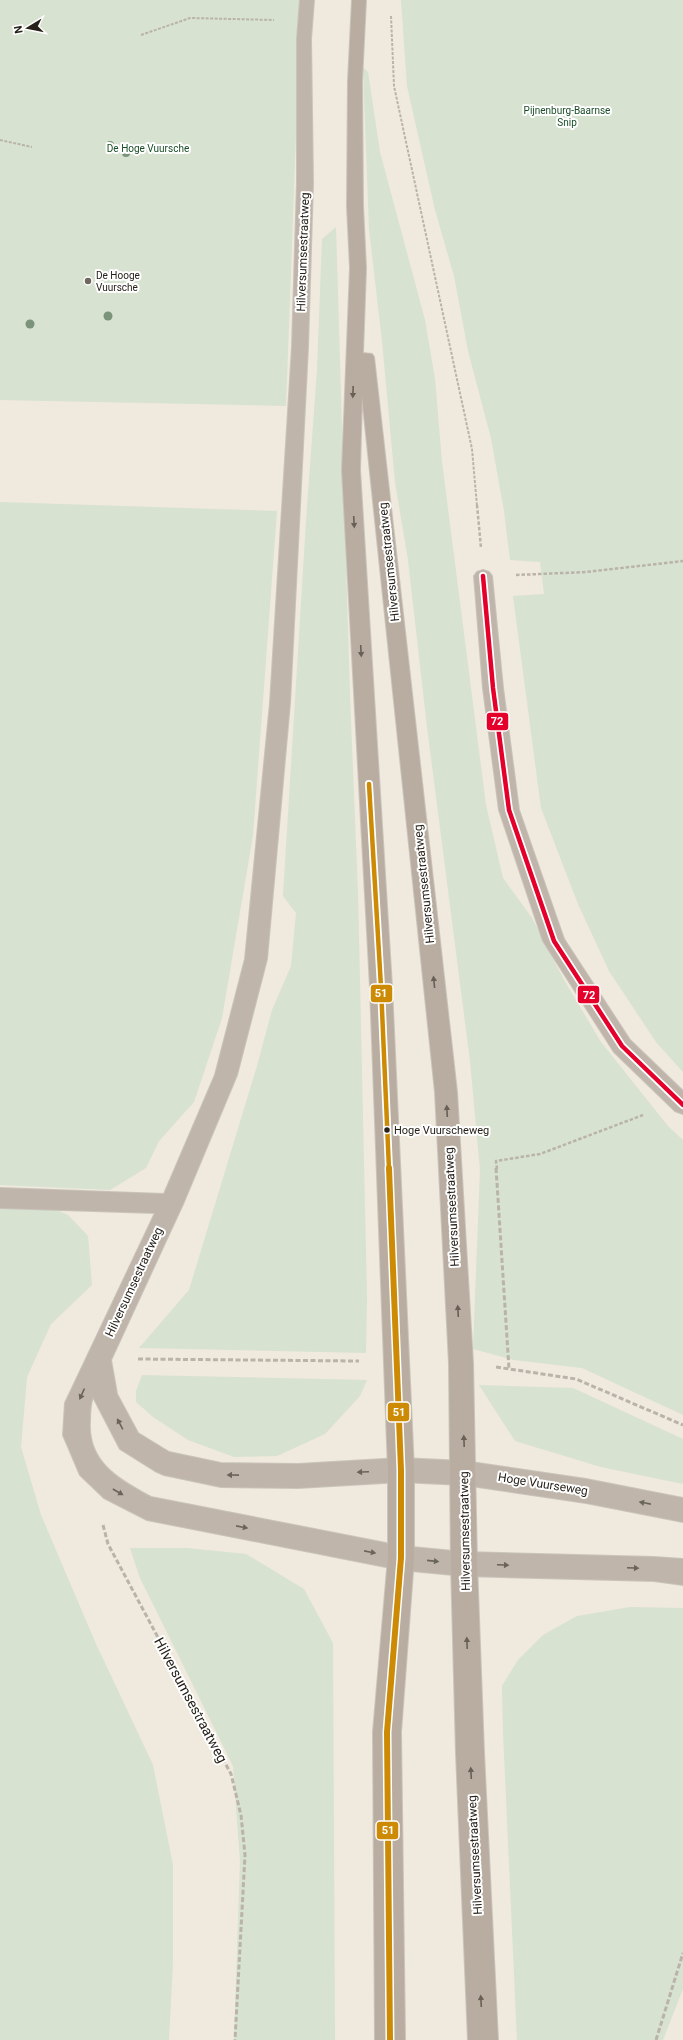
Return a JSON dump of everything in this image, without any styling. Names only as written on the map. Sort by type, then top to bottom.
[{"type":"main road","name":"Hilversumsestraatweg","points":[[359,0],[355,112],[357,283],[351,470],[381,979],[402,1470],[402,1558],[387,1732],[390,2040]]},
{"type":"main road","name":"Hilversumsestraatweg","points":[[357,283],[414,785],[446,1092],[462,1363],[464,1564],[483,2040]]},
{"type":"street","name":"Hilversumsestraatweg","points":[[307,0],[305,183],[300,347],[280,702],[256,959],[226,1075],[171,1204],[78,1403],[76,1435],[89,1467],[113,1490],[147,1508],[402,1558]]},
{"type":"street","points":[[483,576],[493,688],[509,810],[554,941],[622,1046],[681,1103]]},
{"type":"street","points":[[0,1198],[171,1204]]},
{"type":"street","points":[[98,1358],[105,1395],[129,1441],[164,1463],[221,1475],[298,1476],[402,1470]]},
{"type":"street","name":"Hoge Vuurseweg","points":[[402,1470],[464,1473],[586,1491],[683,1510]]},
{"type":"street","points":[[402,1558],[464,1564],[654,1569],[683,1572]]},
{"type":"path","points":[[391,11],[394,86],[472,449],[483,576],[586,572],[683,561]]},
{"type":"path","points":[[141,35],[190,18],[306,20]]},
{"type":"path","points":[[0,140],[32,147]]},
{"type":"path","points":[[509,1369],[496,1161],[540,1154],[681,1103]]},
{"type":"path","name":"Hilversumsestraatweg","points":[[102,1521],[108,1544],[231,1774],[241,1815],[245,1856],[235,2040]]},
{"type":"path","points":[[656,2040],[683,1953]]},
{"type":"green space","name":"De Hoge Vuursche","points":[[0,0],[301,0],[286,406],[0,400]]},
{"type":"green space","name":"Pijnenburg-Baarnse Snip","points":[[401,0],[683,0],[683,1072],[656,1042],[609,971],[578,904],[541,808],[513,596],[544,594],[540,562],[510,560],[504,511],[491,438],[468,351],[454,276],[435,210],[407,86]]},
{"type":"green space","points":[[363,67],[368,72],[380,152],[425,320],[435,379],[442,462],[486,805],[503,878],[532,918],[564,980],[601,1042],[668,1126],[683,1140],[683,1415],[582,1368],[514,1360],[473,1349],[480,1170],[470,1061],[427,727],[408,560],[395,482],[382,341],[369,229]]},
{"type":"green space","points":[[336,227],[350,696],[358,893],[367,1297],[366,1353],[139,1348],[189,1290],[257,1066],[272,1010],[291,966],[296,913],[283,896],[306,521],[317,370],[322,239]]},
{"type":"green space","points":[[0,502],[277,511],[253,835],[222,1018],[194,1102],[159,1141],[146,1168],[110,1190],[0,1185]]},
{"type":"green space","points":[[50,1207],[68,1215],[88,1236],[92,1285],[51,1324],[27,1377],[21,1447],[41,1515],[96,1644],[153,1765],[173,1865],[173,1963],[169,2040],[0,2040],[0,1208]]},
{"type":"green space","points":[[142,1375],[367,1380],[360,1396],[325,1434],[277,1456],[234,1457],[188,1440],[153,1417],[136,1402],[136,1391]]},
{"type":"green space","points":[[479,1385],[573,1388],[683,1439],[683,1484],[601,1467],[515,1441]]},
{"type":"green space","points":[[130,1548],[187,1548],[246,1554],[304,1589],[333,1643],[335,2040],[234,2040],[240,1861],[233,1766],[140,1578]]},
{"type":"green space","points":[[630,1607],[683,1608],[683,1989],[663,2040],[517,2040],[502,1686],[518,1660],[543,1635],[577,1616]]},
{"type":"transit line","name":"72","points":[[483,576],[493,688],[509,810],[554,941],[622,1046],[683,1105]]},
{"type":"transit line","name":"51","points":[[369,784],[381,987],[401,1470],[401,1558],[387,1732],[390,2040]]},
{"type":"place","name":"De Hooge Vuursche","points":[[88,281]]},
{"type":"place","name":"Hoge Vuurscheweg","points":[[387,1130]]}]
